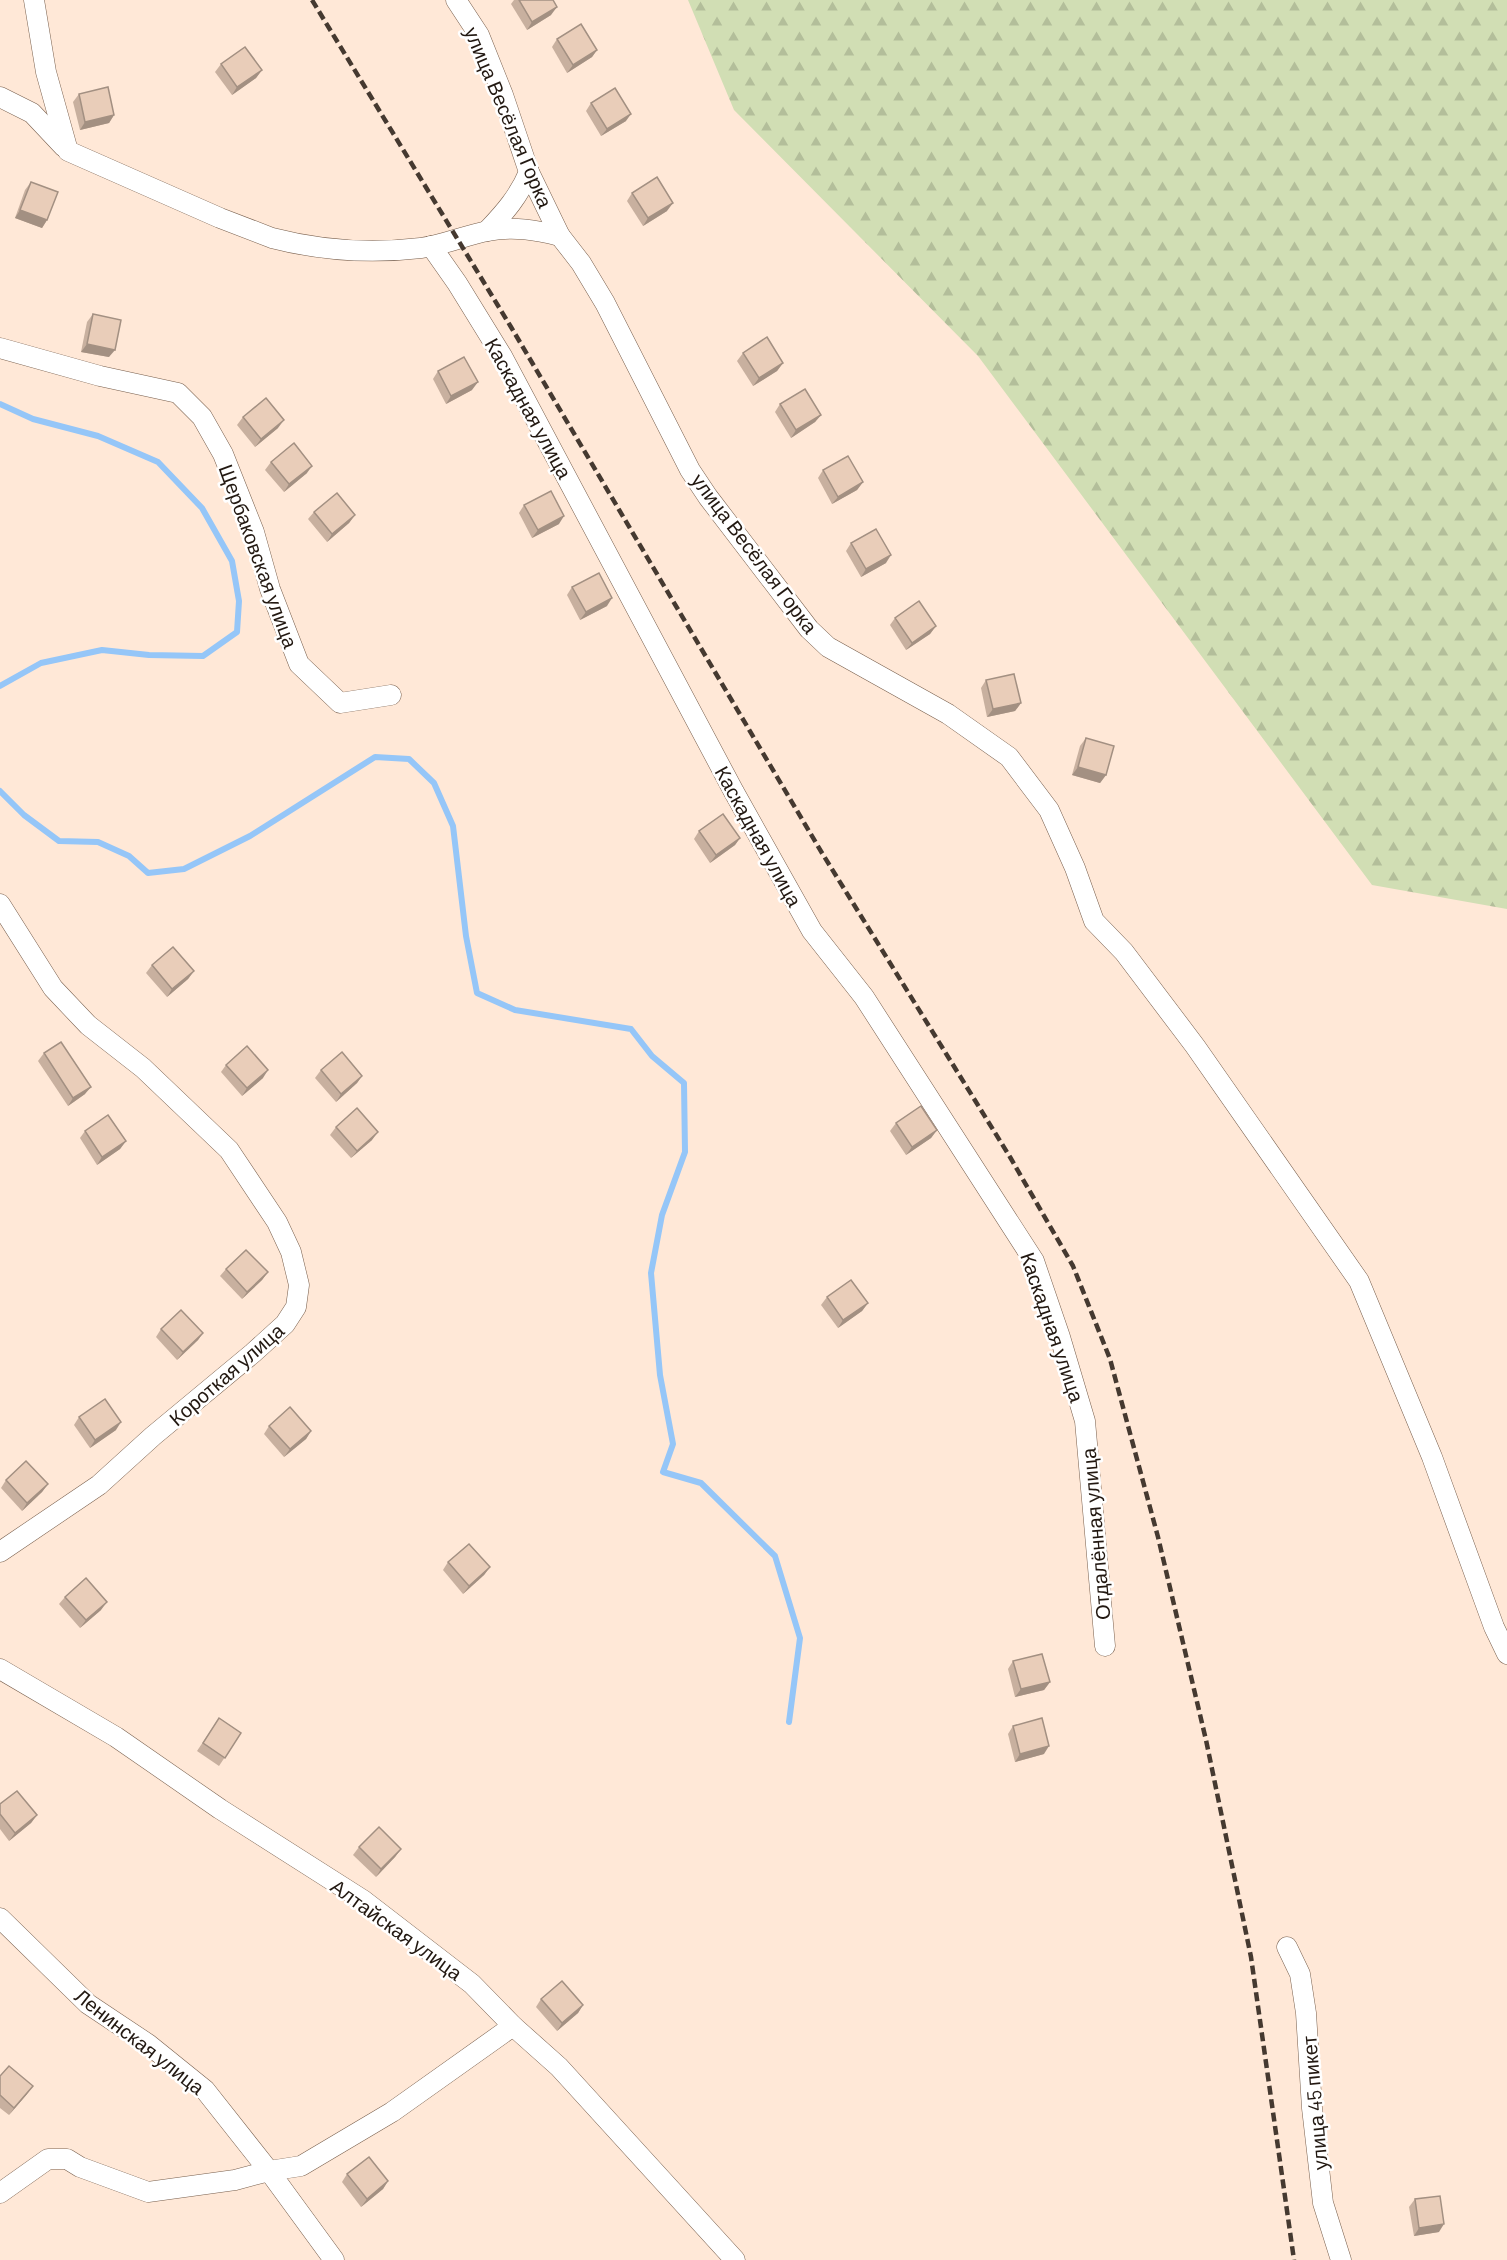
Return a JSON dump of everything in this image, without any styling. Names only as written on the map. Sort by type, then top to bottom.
[{"type":"street","points":[[34,0],[46,72],[68,151]]},
{"type":"street","name":"улица Весёлая Горка","points":[[456,0],[478,35],[503,95],[529,172],[560,236],[581,263],[604,303],[690,470],[708,497],[809,628],[828,647],[948,714],[1009,757],[1049,810],[1075,868],[1094,921],[1124,952],[1195,1046],[1359,1281],[1432,1457],[1494,1627],[1507,1654]]},
{"type":"street","points":[[0,97],[32,113],[68,151],[220,218],[272,238],[351,252],[430,246],[487,231],[505,229],[535,230],[560,236]]},
{"type":"street","points":[[487,231],[509,209],[529,172]]},
{"type":"street","name":"Каскадная улица","points":[[430,246],[457,283],[502,356],[734,792],[812,931],[864,997],[1034,1261],[1085,1421]]},
{"type":"street","name":"Щербаковская улица","points":[[0,348],[100,376],[178,393],[202,417],[222,454],[254,532],[270,589],[299,664],[340,703],[392,695]]},
{"type":"street","name":"Короткая улица","points":[[0,904],[36,964],[60,995],[88,1025],[143,1068],[229,1150],[277,1222],[291,1252],[299,1285],[296,1307],[285,1324],[253,1353],[153,1436],[99,1485],[0,1552]]},
{"type":"street","name":"Отдалённая улица","points":[[1085,1421],[1105,1646]]},
{"type":"street","name":"Алтайская улица","points":[[0,1669],[116,1737],[220,1809],[363,1900],[472,1984],[513,2026],[560,2067],[735,2260]]},
{"type":"street","name":"Ленинская улица","points":[[0,1918],[88,2004],[148,2044],[205,2090],[269,2171],[334,2260]]},
{"type":"street","name":"улица 45 пикет","points":[[1287,1947],[1300,1974],[1306,2013],[1312,2108],[1323,2203],[1341,2260]]},
{"type":"street","points":[[0,2193],[48,2159],[67,2159],[80,2167],[148,2192],[235,2180],[269,2171],[302,2166],[392,2112],[513,2026]]},
{"type":"green space","points":[[688,0],[1507,0],[1507,909],[1372,885],[978,356],[734,110]]},
{"type":"building","points":[[519,0],[553,0],[557,7],[532,22]]},
{"type":"building","points":[[581,24],[597,50],[573,65],[557,39]]},
{"type":"building","points":[[245,47],[262,70],[237,87],[221,64]]},
{"type":"building","points":[[108,87],[114,115],[85,122],[79,94]]},
{"type":"building","points":[[615,88],[631,114],[607,129],[591,103]]},
{"type":"building","points":[[657,177],[673,203],[648,218],[632,193]]},
{"type":"building","points":[[31,182],[58,192],[47,220],[20,210]]},
{"type":"building","points":[[93,314],[121,320],[115,350],[87,344]]},
{"type":"building","points":[[767,337],[783,363],[759,378],[743,353]]},
{"type":"building","points":[[464,357],[478,382],[451,396],[438,371]]},
{"type":"building","points":[[805,389],[821,415],[796,430],[780,404]]},
{"type":"building","points":[[266,398],[284,420],[261,439],[243,417]]},
{"type":"building","points":[[294,443],[312,466],[289,484],[271,462]]},
{"type":"building","points":[[848,456],[863,482],[838,497],[823,470]]},
{"type":"building","points":[[551,491],[564,516],[538,530],[524,505]]},
{"type":"building","points":[[337,493],[355,515],[332,534],[314,512]]},
{"type":"building","points":[[876,529],[891,555],[866,569],[851,543]]},
{"type":"building","points":[[599,573],[612,598],[586,612],[572,587]]},
{"type":"building","points":[[919,601],[936,626],[912,643],[895,618]]},
{"type":"building","points":[[1014,674],[1021,703],[993,709],[986,680]]},
{"type":"building","points":[[1086,738],[1114,746],[1106,775],[1078,767]]},
{"type":"building","points":[[723,814],[740,838],[716,855],[699,831]]},
{"type":"building","points":[[173,947],[194,971],[172,989],[152,965]]},
{"type":"building","points":[[61,1042],[91,1087],[73,1098],[44,1053]]},
{"type":"building","points":[[247,1046],[268,1070],[247,1088],[226,1065]]},
{"type":"building","points":[[342,1052],[362,1076],[341,1094],[321,1070]]},
{"type":"building","points":[[921,1106],[937,1130],[912,1147],[896,1123]]},
{"type":"building","points":[[357,1108],[378,1132],[357,1151],[336,1127]]},
{"type":"building","points":[[108,1115],[126,1141],[102,1157],[85,1131]]},
{"type":"building","points":[[246,1250],[268,1272],[247,1292],[226,1269]]},
{"type":"building","points":[[851,1280],[868,1303],[843,1320],[827,1297]]},
{"type":"building","points":[[181,1310],[203,1333],[183,1352],[161,1329]]},
{"type":"building","points":[[105,1399],[121,1422],[95,1440],[79,1417]]},
{"type":"building","points":[[290,1407],[311,1431],[290,1449],[269,1426]]},
{"type":"building","points":[[26,1461],[48,1484],[27,1503],[6,1480]]},
{"type":"building","points":[[469,1544],[490,1567],[469,1586],[448,1562]]},
{"type":"building","points":[[86,1578],[107,1602],[86,1620],[65,1597]]},
{"type":"building","points":[[1042,1654],[1050,1682],[1021,1689],[1013,1661]]},
{"type":"building","points":[[219,1718],[241,1733],[225,1758],[203,1743]]},
{"type":"building","points":[[1042,1718],[1049,1746],[1020,1754],[1013,1726]]},
{"type":"building","points":[[17,1791],[37,1815],[15,1833],[0,1814],[0,1804]]},
{"type":"building","points":[[379,1827],[401,1849],[381,1869],[359,1847]]},
{"type":"building","points":[[562,1981],[583,2005],[562,2023],[541,1999]]},
{"type":"building","points":[[9,2066],[33,2086],[14,2108],[0,2095],[0,2076]]},
{"type":"building","points":[[369,2157],[388,2181],[367,2199],[347,2174]]},
{"type":"building","points":[[1440,2196],[1444,2224],[1419,2228],[1415,2199]]},
{"type":"waterway","points":[[0,404],[33,419],[98,436],[158,462],[202,508],[232,561],[239,601],[237,632],[203,656],[149,655],[102,650],[41,663],[0,686]]},
{"type":"waterway","points":[[0,791],[24,815],[59,841],[98,842],[129,856],[148,873],[184,869],[250,836],[375,757],[409,759],[434,783],[453,826],[466,936],[477,993],[515,1010],[631,1029],[652,1056],[684,1083],[685,1152],[662,1215],[651,1273],[660,1375],[673,1444],[663,1472],[701,1483],[775,1556],[800,1638],[789,1722]]},
{"type":"railway","points":[[312,0],[511,327],[822,853],[1010,1157],[1073,1266],[1110,1359],[1158,1537],[1206,1740],[1251,1957],[1294,2260]]}]
